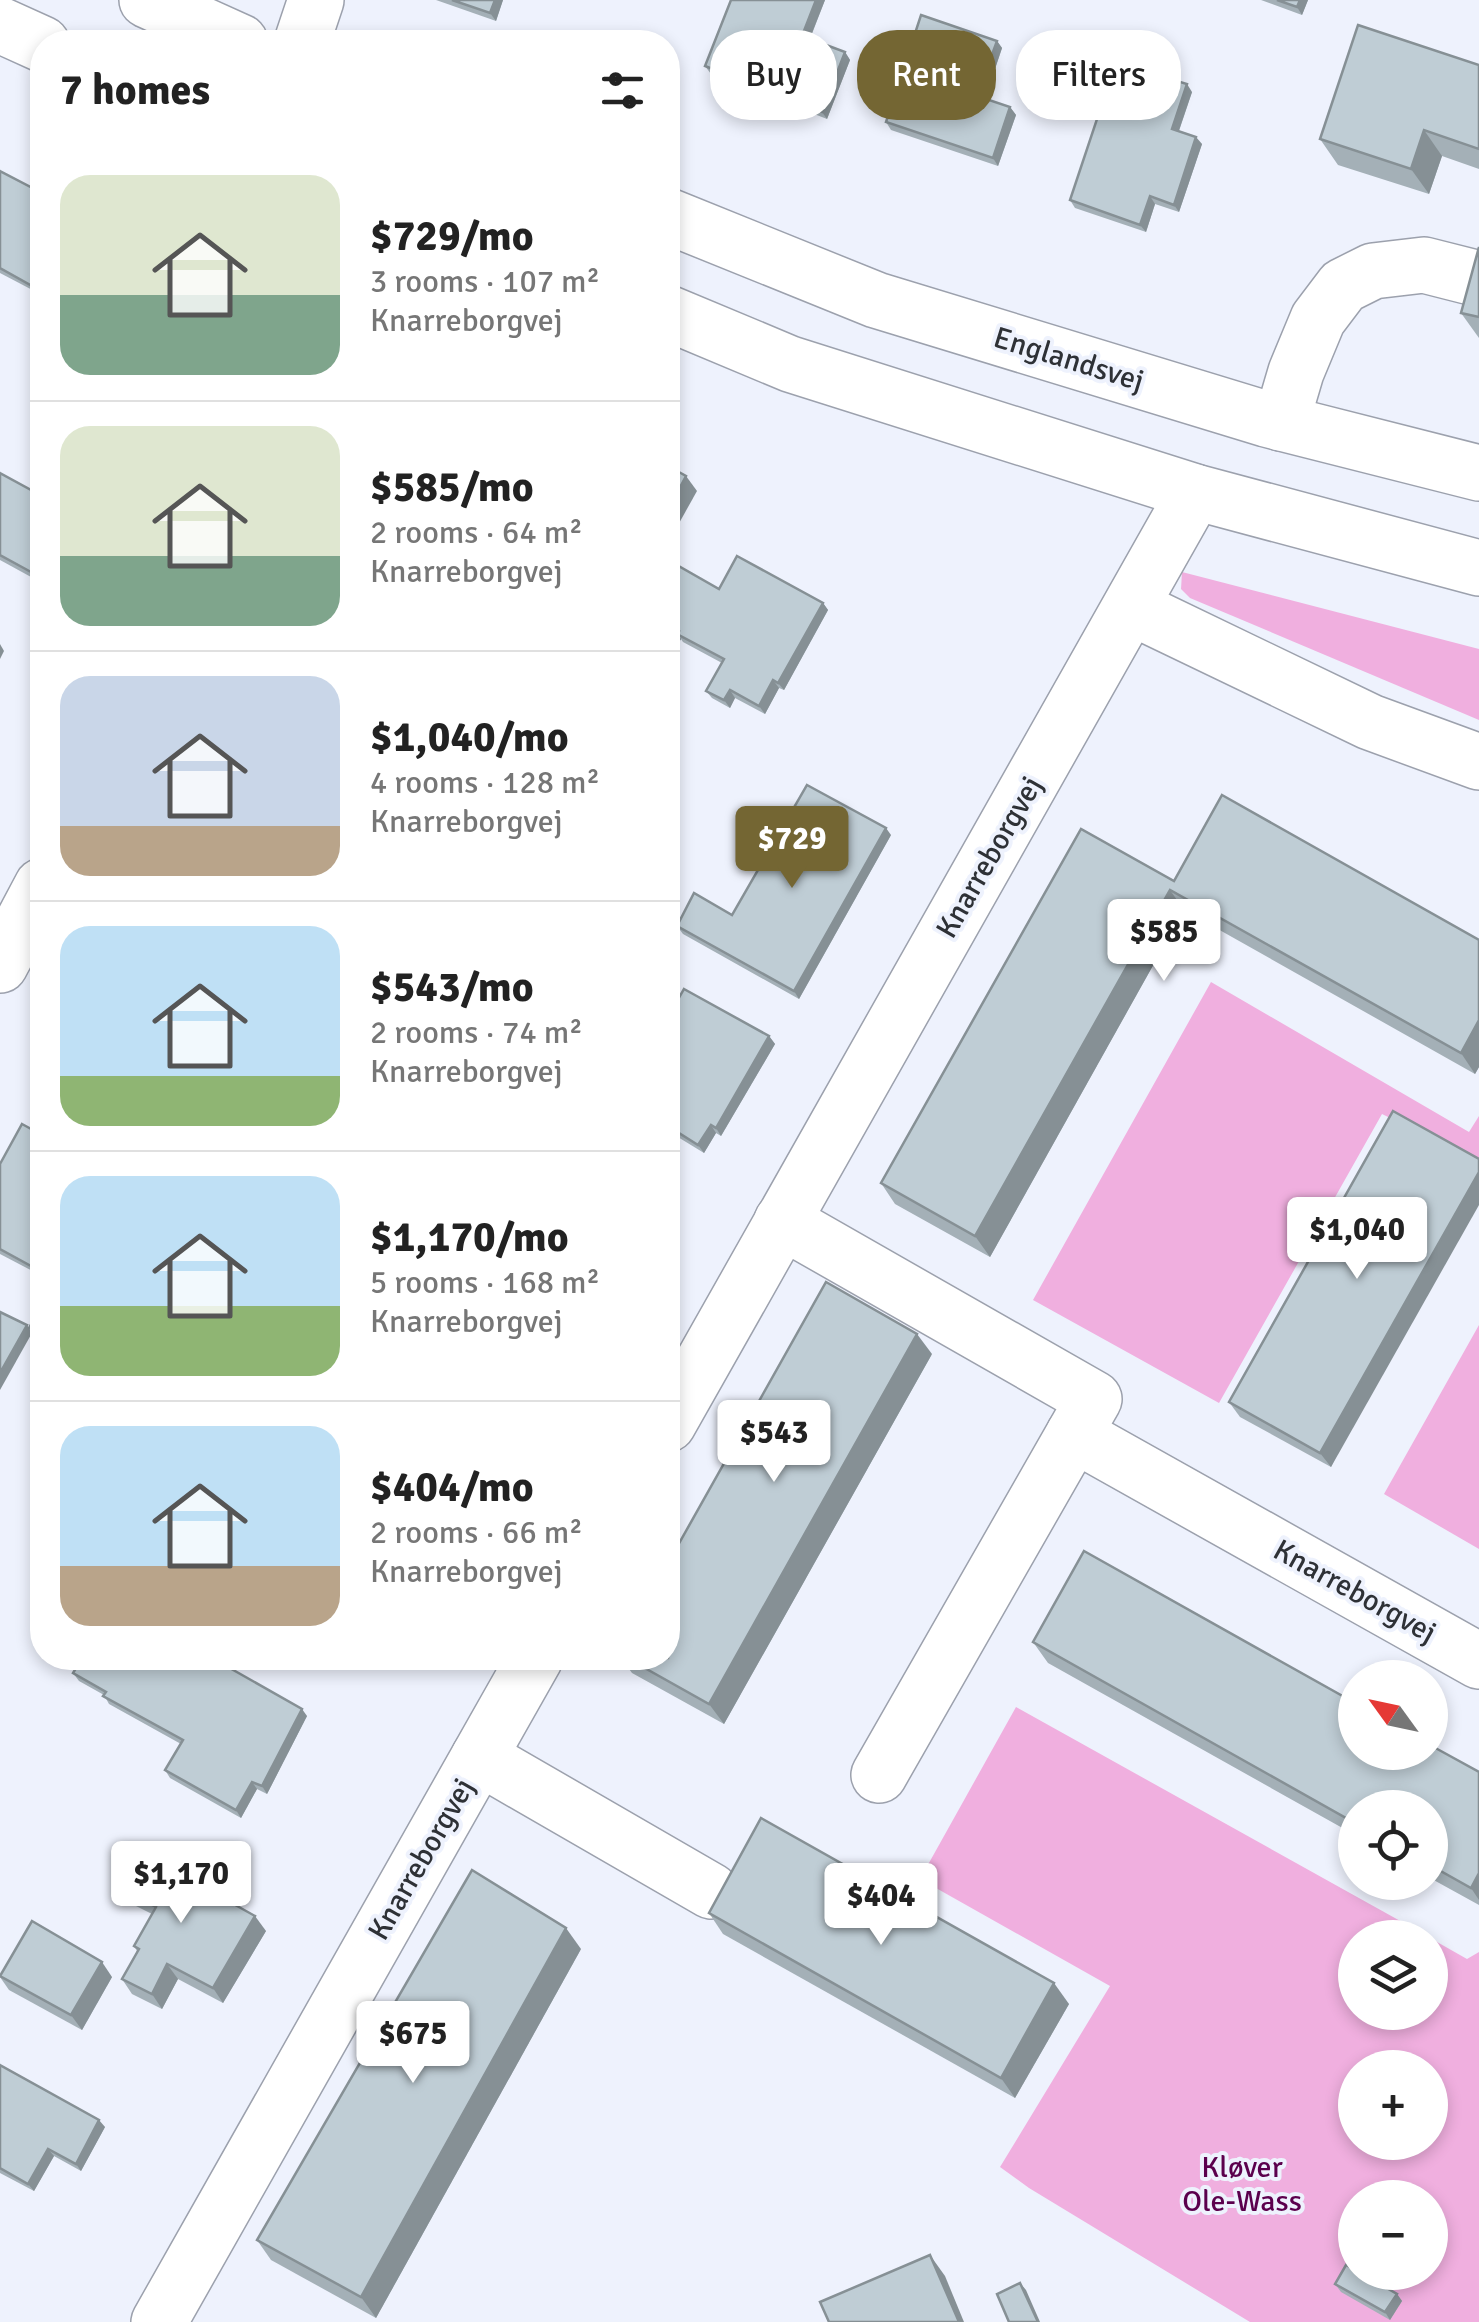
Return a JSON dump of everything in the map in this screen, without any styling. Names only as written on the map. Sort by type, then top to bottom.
[{"type":"street","points":[[147,0],[213,30]]},
{"type":"street","points":[[306,30],[316,0]]},
{"type":"street","points":[[0,25],[30,39]]},
{"type":"street","name":"Englandsvej","points":[[680,221],[876,300],[1281,423],[1479,473]]},
{"type":"street","points":[[1281,423],[1318,319],[1343,286],[1373,271],[1424,265],[1479,279]]},
{"type":"street","points":[[680,318],[790,364],[1195,492],[1479,568]]},
{"type":"street","name":"Knarreborgvej","points":[[680,1403],[1195,492]]},
{"type":"street","points":[[1131,606],[1370,722],[1479,762]]},
{"type":"street","points":[[0,965],[30,909]]},
{"type":"street","points":[[782,1221],[1094,1399],[879,1775]]},
{"type":"street","name":"Knarreborgvej","points":[[1074,1434],[1479,1661]]},
{"type":"street","name":"Knarreborgvej","points":[[160,2322],[528,1670]]},
{"type":"street","points":[[480,1757],[711,1891]]},
{"type":"green space","points":[[1182,572],[1479,649],[1479,720],[1190,598],[1181,589]]},
{"type":"green space","points":[[1211,982],[1469,1132],[1479,1116],[1479,1162],[1382,1114],[1219,1403],[1033,1300]]},
{"type":"green space","points":[[1479,1325],[1479,1549],[1384,1494]]},
{"type":"green space","name":"Kløver Ole-Wass","points":[[1016,1707],[1338,1886],[1338,1900],[1363,1900],[1398,1920],[1338,1920],[1338,2030],[1448,2030],[1448,1948],[1467,1959],[1479,1952],[1479,2322],[1250,2322],[1000,2167],[1110,1986],[920,1879]]},
{"type":"building","points":[[452,0],[495,0],[490,13]]},
{"type":"building","points":[[731,0],[816,0],[804,30],[719,30]]},
{"type":"building","points":[[1277,0],[1300,0],[1297,7]]},
{"type":"building","points":[[921,15],[965,30],[916,30]]},
{"type":"building","points":[[1358,25],[1479,65],[1479,149],[1424,130],[1411,169],[1320,139]]},
{"type":"building","points":[[837,49],[845,52],[837,73]]},
{"type":"building","points":[[996,102],[1010,107],[993,158],[886,122],[996,120]]},
{"type":"building","points":[[1097,120],[1175,120],[1172,129],[1196,137],[1174,205],[1150,196],[1140,225],[1070,200]]},
{"type":"building","points":[[0,171],[30,187],[30,285],[0,268]]},
{"type":"building","points":[[1479,247],[1479,317],[1461,313]]},
{"type":"building","points":[[0,473],[30,489],[30,571],[0,555]]},
{"type":"building","points":[[737,556],[823,603],[778,683],[773,680],[759,706],[730,690],[724,700],[706,691],[724,659],[680,636],[680,567],[719,589]]},
{"type":"building","points":[[807,785],[886,828],[794,991],[680,928],[694,893],[732,915]]},
{"type":"building","points":[[1222,795],[1479,940],[1479,1020],[1461,1053],[1170,890],[975,1236],[881,1183],[1081,829],[1174,881]]},
{"type":"building","points":[[684,989],[769,1036],[716,1128],[711,1125],[698,1145],[680,1134],[680,996]]},
{"type":"building","points":[[1393,1111],[1479,1159],[1479,1172],[1320,1453],[1229,1402]]},
{"type":"building","points":[[22,1124],[30,1128],[30,1265],[0,1249],[0,1164]]},
{"type":"building","points":[[826,1282],[917,1334],[709,1704],[648,1670],[680,1670],[680,1542]]},
{"type":"building","points":[[0,1312],[27,1325],[0,1373]]},
{"type":"building","points":[[1084,1551],[1338,1693],[1338,1770],[1448,1770],[1448,1755],[1479,1772],[1479,1873],[1471,1888],[1448,1875],[1448,1790],[1338,1790],[1338,1813],[1033,1642]]},
{"type":"building","points":[[233,1670],[302,1709],[262,1786],[252,1782],[236,1810],[165,1770],[183,1740],[103,1696],[106,1692],[73,1673]]},
{"type":"building","points":[[761,1818],[1054,1983],[1001,2078],[709,1913]]},
{"type":"building","points":[[139,1851],[255,1916],[213,1988],[167,1964],[152,1994],[122,1979],[139,1949],[134,1946],[156,1907],[118,1888]]},
{"type":"building","points":[[472,1870],[566,1928],[361,2297],[257,2240]]},
{"type":"building","points":[[32,1921],[102,1962],[71,2015],[0,1976]]},
{"type":"building","points":[[0,2065],[99,2120],[76,2164],[48,2149],[28,2184],[0,2168]]},
{"type":"building","points":[[930,2255],[959,2322],[829,2322],[820,2302]]},
{"type":"building","points":[[1020,2283],[1038,2322],[1009,2322],[997,2294]]},
{"type":"building","points":[[1346,2290],[1390,2290],[1397,2294],[1385,2312]]}]
